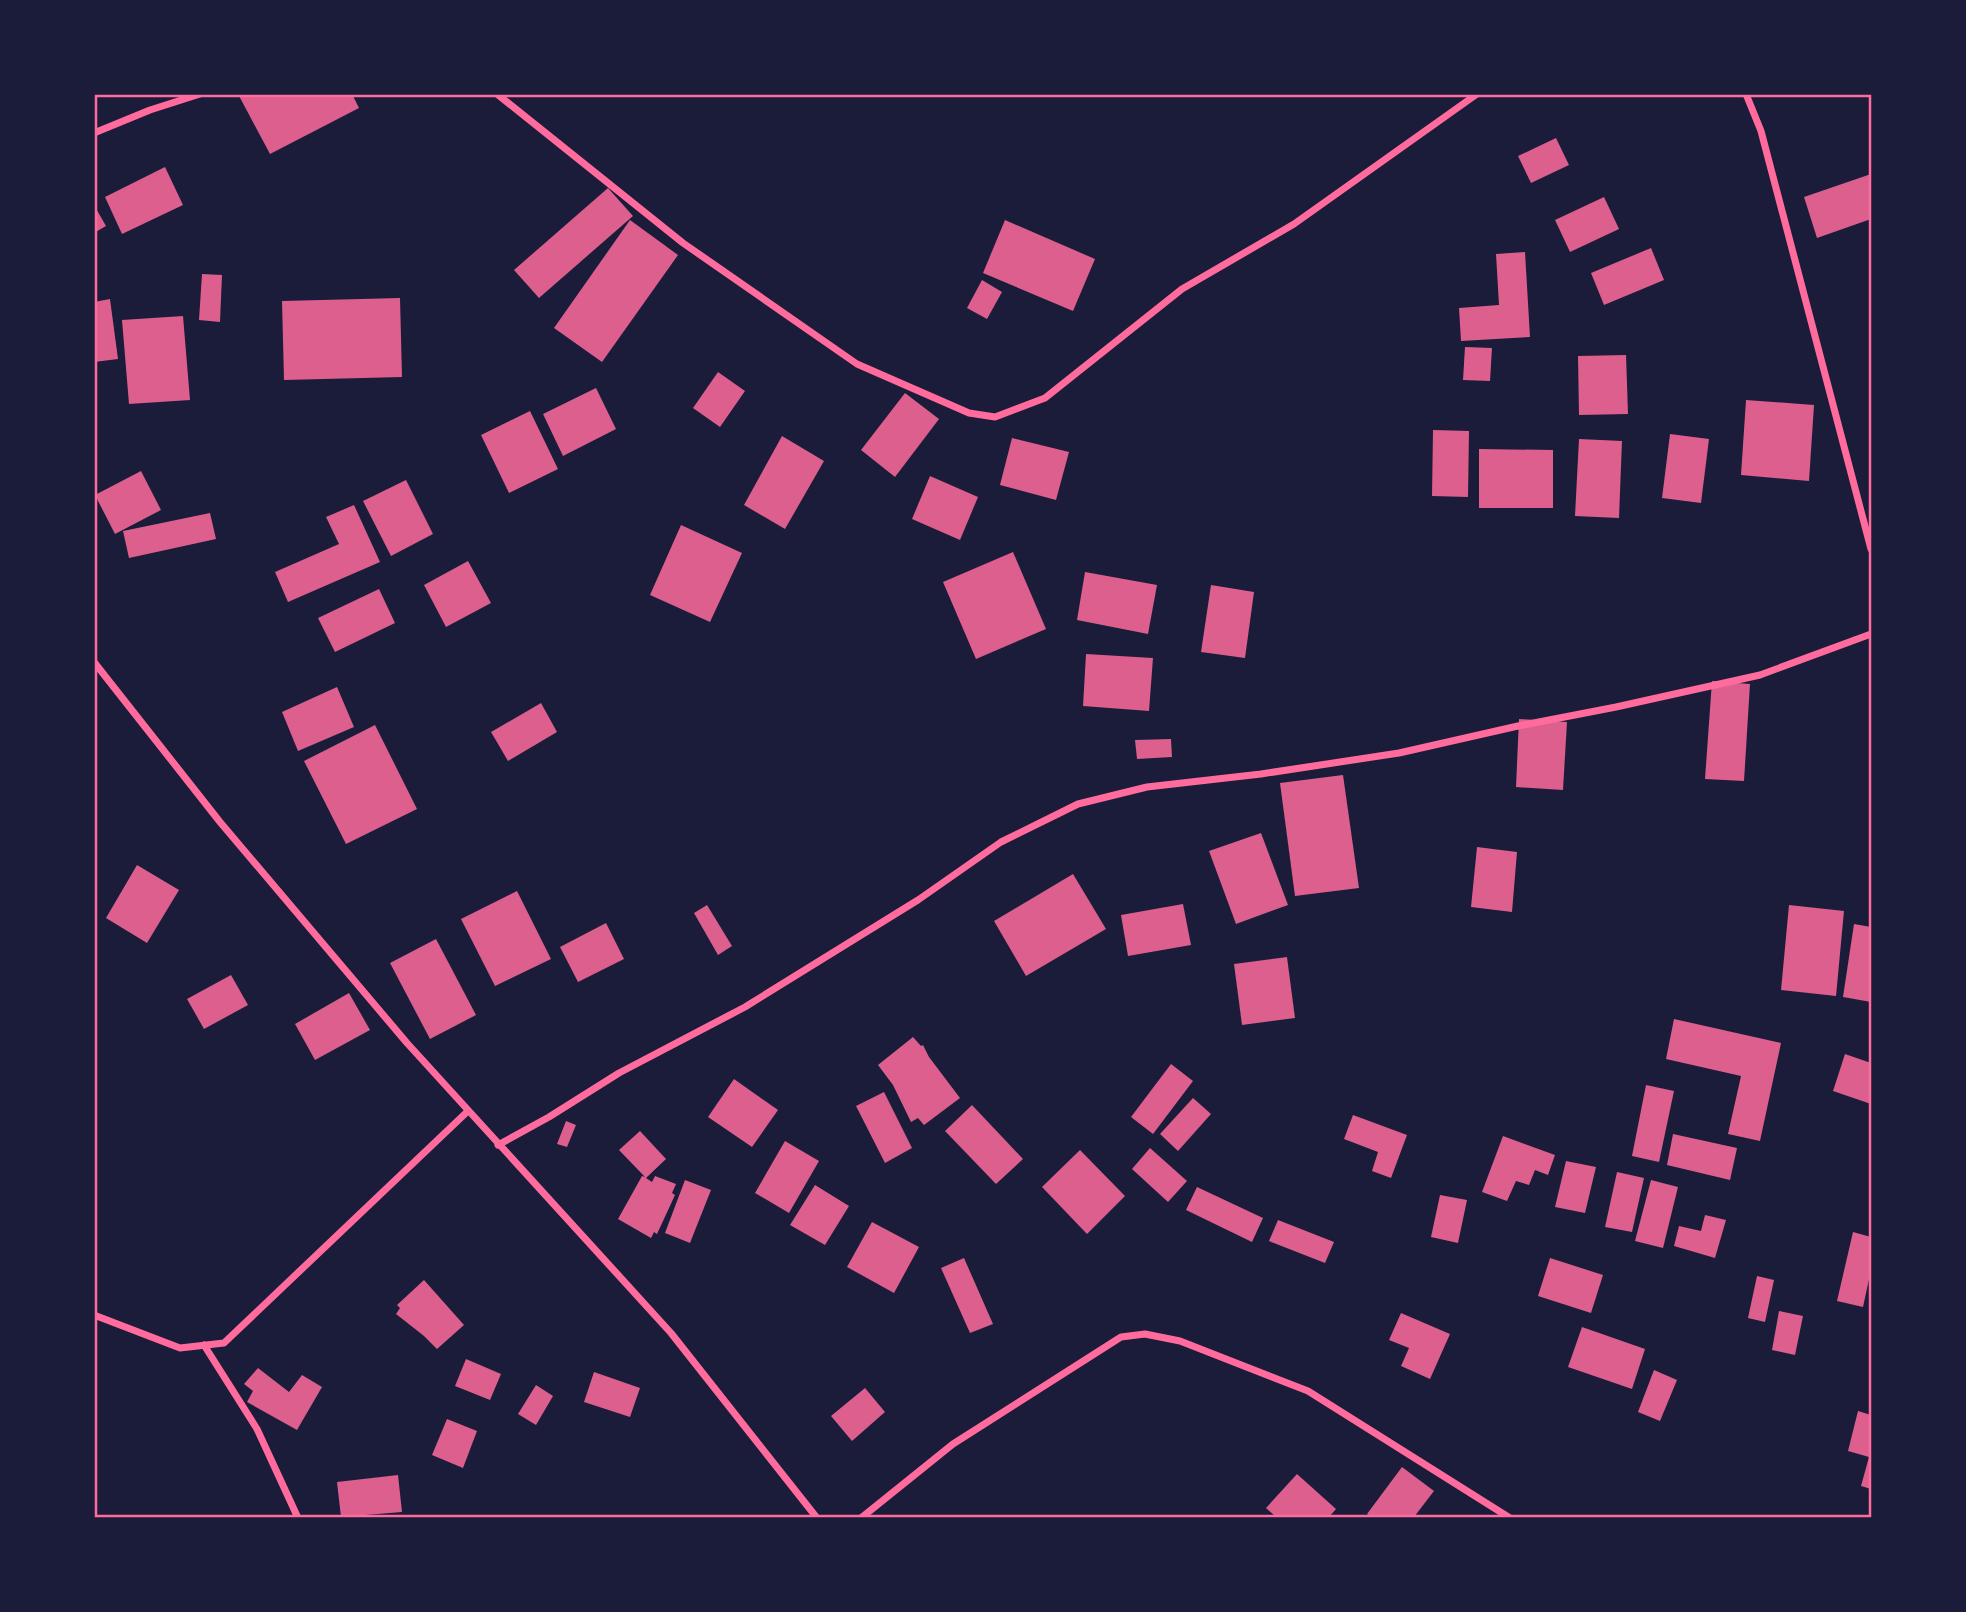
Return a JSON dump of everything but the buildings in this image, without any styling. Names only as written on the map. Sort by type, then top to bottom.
[{"type":"street","points":[[94,133],[150,110],[200,94]]},
{"type":"street","points":[[497,94],[683,243],[857,364],[969,413],[995,417],[1045,398],[1182,289],[1294,224],[1477,94]]},
{"type":"street","points":[[1746,94],[1761,131],[1871,549]]},
{"type":"street","points":[[498,1145],[619,1073],[745,1007],[918,900],[1001,842],[1078,804],[1147,786],[1261,774],[1399,753],[1616,707],[1760,676],[1871,634]]},
{"type":"street","points":[[94,662],[220,822],[407,1043],[671,1334],[817,1517]]},
{"type":"street","points":[[94,1315],[180,1348],[224,1343],[468,1111]]},
{"type":"street","points":[[861,1517],[953,1444],[1121,1337],[1145,1334],[1180,1341],[1308,1391],[1510,1517]]},
{"type":"street","points":[[204,1345],[257,1429],[298,1517]]}]
